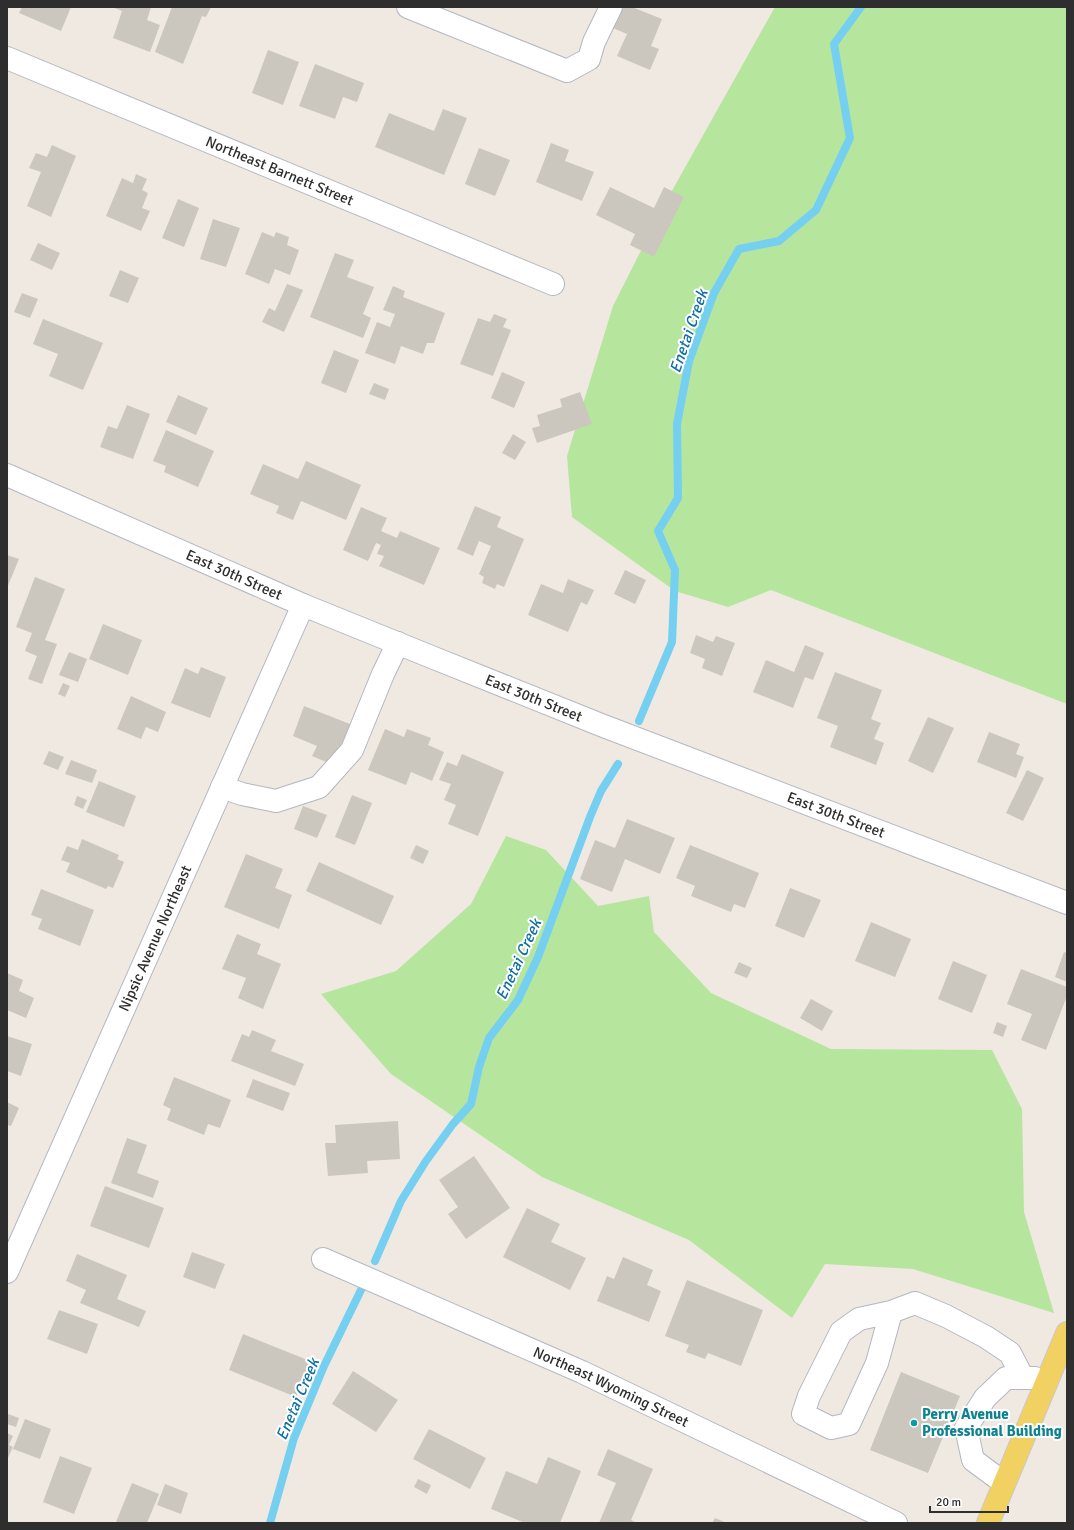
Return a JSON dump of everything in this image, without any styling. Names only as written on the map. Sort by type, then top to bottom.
[{"type":"main road","points":[[988,1523],[1048,1378],[1066,1340]]},
{"type":"street","points":[[408,7],[567,71],[589,59],[594,42],[611,7]]},
{"type":"street","name":"Northeast Barnett Street","points":[[7,58],[553,284]]},
{"type":"street","name":"East 30th Street","points":[[7,475],[303,605],[601,725],[1067,903]]},
{"type":"street","name":"Nipsic Avenue Northeast","points":[[7,1272],[303,605]]},
{"type":"street","points":[[222,787],[242,794],[276,801],[319,788],[352,750],[398,643]]},
{"type":"street","name":"Northeast Wyoming Street","points":[[323,1259],[582,1372],[896,1523]]},
{"type":"street","points":[[891,1312],[877,1363],[849,1424],[831,1428],[803,1414],[809,1396],[841,1332],[860,1319],[891,1312],[916,1303],[946,1316],[986,1337],[1010,1353],[1023,1378]]},
{"type":"street","points":[[1004,1483],[973,1460],[966,1428],[985,1398],[1006,1378],[1048,1378]]},
{"type":"green space","points":[[775,7],[1067,7],[1067,704],[771,590],[728,607],[675,591],[572,517],[567,456],[613,306],[664,205]]},
{"type":"green space","points":[[506,836],[546,850],[598,906],[649,896],[654,932],[711,993],[831,1049],[992,1050],[1022,1109],[1024,1212],[1054,1313],[913,1269],[825,1264],[792,1318],[689,1240],[542,1177],[391,1074],[321,994],[396,971],[471,904]]},
{"type":"building","points":[[22,7],[71,7],[61,31],[19,13]]},
{"type":"building","points":[[112,7],[151,7],[147,20],[160,25],[150,52],[113,38],[122,11]]},
{"type":"building","points":[[172,7],[211,7],[206,17],[202,16],[183,64],[155,52]]},
{"type":"building","points":[[616,7],[632,7],[662,19],[651,46],[659,49],[650,70],[617,56],[627,34],[608,26]]},
{"type":"building","points":[[268,50],[299,62],[283,105],[252,93]]},
{"type":"building","points":[[315,64],[364,83],[357,102],[343,97],[335,119],[299,106]]},
{"type":"building","points":[[443,109],[467,118],[444,175],[375,147],[389,113],[434,131]]},
{"type":"building","points":[[551,143],[569,150],[565,161],[594,172],[582,201],[536,182]]},
{"type":"building","points":[[52,145],[76,156],[51,217],[27,206],[41,172],[29,168],[36,153],[47,157]]},
{"type":"building","points":[[479,148],[510,160],[495,196],[465,184]]},
{"type":"building","points":[[136,174],[147,179],[142,190],[148,193],[142,208],[150,211],[141,231],[106,216],[122,178],[133,183]]},
{"type":"building","points":[[610,187],[654,208],[664,187],[684,197],[654,257],[630,245],[635,234],[596,215]]},
{"type":"building","points":[[178,199],[199,208],[184,247],[162,238]]},
{"type":"building","points":[[213,219],[240,228],[226,267],[200,259]]},
{"type":"building","points":[[262,232],[274,237],[276,232],[289,237],[287,245],[299,250],[290,275],[275,269],[269,284],[245,274]]},
{"type":"building","points":[[38,243],[60,253],[52,270],[30,260]]},
{"type":"building","points":[[335,253],[354,260],[347,277],[374,287],[363,314],[371,318],[363,338],[310,317]]},
{"type":"building","points":[[120,270],[139,278],[128,303],[109,296]]},
{"type":"building","points":[[287,284],[303,290],[284,332],[262,322],[269,308],[275,311]]},
{"type":"building","points":[[393,286],[405,291],[403,297],[445,313],[434,343],[427,343],[423,354],[401,346],[395,364],[365,353],[377,322],[390,327],[395,314],[383,310]]},
{"type":"building","points":[[22,293],[38,299],[30,318],[14,312]]},
{"type":"building","points":[[494,314],[507,319],[503,327],[511,330],[493,376],[460,364],[478,318],[490,322]]},
{"type":"building","points":[[43,319],[103,343],[83,390],[49,376],[58,354],[33,344]]},
{"type":"building","points":[[334,350],[359,360],[346,393],[321,383]]},
{"type":"building","points":[[502,372],[525,382],[514,408],[491,398]]},
{"type":"building","points":[[374,383],[389,389],[385,400],[369,394]]},
{"type":"building","points":[[580,392],[592,424],[537,443],[532,428],[540,426],[537,415],[562,407],[560,399]]},
{"type":"building","points":[[178,395],[208,408],[196,435],[166,422]]},
{"type":"building","points":[[127,405],[150,414],[133,459],[100,447],[108,426],[117,429]]},
{"type":"building","points":[[166,430],[214,451],[198,487],[164,472],[166,466],[153,461]]},
{"type":"building","points":[[513,434],[526,442],[515,460],[502,453]]},
{"type":"building","points":[[306,461],[361,485],[346,520],[301,501],[293,520],[276,513],[279,506],[250,494],[263,464],[298,479]]},
{"type":"building","points":[[475,506],[501,517],[497,527],[524,539],[504,587],[497,584],[495,589],[482,583],[484,577],[479,574],[491,546],[479,541],[473,556],[457,549]]},
{"type":"building","points":[[361,507],[387,518],[381,531],[397,538],[400,531],[440,548],[424,585],[379,566],[384,556],[377,554],[381,545],[376,543],[368,561],[343,550]]},
{"type":"building","points":[[7,555],[19,559],[7,588]]},
{"type":"building","points":[[625,570],[646,580],[635,604],[614,594]]},
{"type":"building","points":[[35,577],[65,589],[45,640],[57,644],[42,684],[28,679],[37,656],[25,651],[32,633],[16,627]]},
{"type":"building","points":[[568,579],[594,590],[587,605],[581,602],[568,632],[528,615],[541,584],[563,593]]},
{"type":"building","points":[[103,624],[142,640],[128,675],[89,659]]},
{"type":"building","points":[[696,635],[713,642],[716,636],[735,643],[722,676],[702,668],[705,659],[690,653]]},
{"type":"building","points":[[805,645],[824,653],[813,680],[805,677],[793,708],[753,692],[766,660],[794,672]]},
{"type":"building","points":[[69,652],[87,659],[78,682],[59,675]]},
{"type":"building","points":[[201,667],[226,677],[210,718],[171,703],[185,668],[198,674]]},
{"type":"building","points":[[835,672],[882,690],[871,719],[881,723],[874,739],[884,743],[876,765],[830,747],[838,726],[817,718]]},
{"type":"building","points":[[63,683],[70,686],[65,697],[58,694]]},
{"type":"building","points":[[131,696],[166,712],[158,732],[146,727],[141,739],[117,729]]},
{"type":"building","points":[[304,706],[355,726],[331,764],[312,756],[317,746],[293,736]]},
{"type":"building","points":[[928,717],[954,728],[933,773],[908,761]]},
{"type":"building","points":[[385,729],[404,737],[407,729],[431,738],[428,745],[444,752],[432,781],[411,772],[406,785],[368,770]]},
{"type":"building","points":[[989,732],[1020,744],[1016,754],[1024,757],[1016,778],[977,762]]},
{"type":"building","points":[[49,751],[64,757],[58,770],[43,764]]},
{"type":"building","points":[[462,754],[504,772],[478,836],[448,824],[456,805],[444,800],[451,784],[439,780],[447,762],[457,766]]},
{"type":"building","points":[[71,760],[97,770],[92,783],[65,774]]},
{"type":"building","points":[[1027,770],[1044,778],[1023,821],[1006,813]]},
{"type":"building","points":[[99,781],[136,796],[124,827],[86,812]]},
{"type":"building","points":[[352,795],[372,803],[355,845],[335,837]]},
{"type":"building","points":[[77,796],[87,800],[83,809],[74,805]]},
{"type":"building","points":[[303,806],[327,815],[317,838],[294,829]]},
{"type":"building","points":[[627,819],[675,838],[660,874],[625,859],[612,892],[580,879],[595,840],[615,848]]},
{"type":"building","points":[[82,839],[119,855],[117,859],[124,862],[113,888],[108,886],[106,889],[66,872],[70,863],[61,860],[67,846],[78,850]]},
{"type":"building","points":[[416,845],[429,851],[423,864],[410,858]]},
{"type":"building","points":[[690,845],[759,873],[745,908],[734,904],[731,912],[691,896],[695,886],[676,878]]},
{"type":"building","points":[[246,854],[283,869],[275,888],[292,895],[279,929],[224,907]]},
{"type":"building","points":[[319,862],[394,896],[381,925],[306,891]]},
{"type":"building","points":[[790,888],[821,900],[804,938],[775,926]]},
{"type":"building","points":[[41,889],[94,910],[80,946],[38,929],[42,919],[31,915]]},
{"type":"building","points":[[871,922],[911,939],[895,977],[855,961]]},
{"type":"building","points":[[237,934],[261,944],[257,954],[281,964],[263,1009],[238,998],[246,978],[222,969]]},
{"type":"building","points":[[1064,952],[1067,953],[1067,982],[1055,977]]},
{"type":"building","points":[[953,961],[987,975],[972,1013],[938,999]]},
{"type":"building","points":[[739,962],[752,968],[747,978],[734,973]]},
{"type":"building","points":[[1021,969],[1067,987],[1067,996],[1046,1050],[1021,1040],[1032,1014],[1007,1004]]},
{"type":"building","points":[[7,973],[23,980],[19,991],[34,998],[26,1018],[7,1010]]},
{"type":"building","points":[[811,999],[833,1011],[822,1031],[800,1018]]},
{"type":"building","points":[[997,1022],[1007,1026],[1003,1037],[993,1033]]},
{"type":"building","points":[[252,1030],[276,1040],[271,1051],[304,1064],[295,1086],[231,1061],[242,1034],[249,1037]]},
{"type":"building","points":[[7,1036],[32,1044],[21,1076],[7,1071]]},
{"type":"building","points":[[174,1077],[231,1100],[220,1128],[208,1124],[204,1135],[167,1120],[171,1109],[163,1105]]},
{"type":"building","points":[[253,1079],[290,1093],[283,1111],[246,1097]]},
{"type":"building","points":[[7,1102],[19,1108],[11,1126],[7,1125]]},
{"type":"building","points":[[398,1121],[400,1159],[367,1161],[368,1173],[328,1176],[325,1143],[336,1143],[335,1125]]},
{"type":"building","points":[[127,1138],[147,1145],[137,1173],[159,1181],[153,1198],[111,1183]]},
{"type":"building","points":[[474,1156],[510,1208],[466,1239],[448,1214],[458,1207],[439,1180]]},
{"type":"building","points":[[105,1186],[164,1208],[149,1248],[90,1226]]},
{"type":"building","points":[[527,1208],[560,1224],[551,1242],[586,1258],[570,1290],[503,1257]]},
{"type":"building","points":[[192,1252],[225,1264],[215,1289],[183,1277]]},
{"type":"building","points":[[77,1254],[127,1275],[117,1299],[146,1311],[139,1327],[80,1303],[86,1290],[66,1281]]},
{"type":"building","points":[[623,1257],[653,1270],[647,1285],[661,1291],[649,1322],[597,1301],[607,1276],[614,1279]]},
{"type":"building","points":[[687,1280],[763,1310],[741,1366],[708,1353],[705,1359],[686,1352],[689,1345],[665,1336]]},
{"type":"building","points":[[59,1310],[98,1324],[87,1354],[47,1339]]},
{"type":"building","points":[[243,1334],[310,1361],[296,1397],[229,1370]]},
{"type":"building","points":[[353,1371],[398,1400],[376,1432],[332,1404]]},
{"type":"building","name":"Perry Avenue Professional Building","points":[[901,1372],[960,1396],[928,1473],[870,1450]]},
{"type":"building","points":[[8,1414],[19,1418],[16,1427],[7,1424]]},
{"type":"building","points":[[25,1419],[51,1429],[40,1459],[13,1449]]},
{"type":"building","points":[[429,1429],[486,1458],[470,1489],[413,1459]]},
{"type":"building","points":[[7,1433],[13,1436],[9,1445],[13,1447],[7,1460]]},
{"type":"building","points":[[608,1449],[653,1469],[631,1520],[637,1523],[599,1523],[616,1483],[597,1475]]},
{"type":"building","points":[[60,1456],[92,1468],[74,1514],[43,1502]]},
{"type":"building","points":[[548,1457],[581,1471],[560,1523],[525,1523],[491,1509],[506,1471],[537,1484]]},
{"type":"building","points":[[418,1479],[431,1485],[427,1494],[414,1487]]},
{"type":"building","points":[[132,1483],[159,1494],[147,1523],[116,1522]]},
{"type":"building","points":[[165,1484],[188,1493],[181,1514],[157,1505]]},
{"type":"building","points":[[715,1518],[727,1523],[712,1523]]},
{"type":"waterway","name":"Enetai Creek","points":[[639,721],[672,642],[675,570],[658,531],[678,498],[677,424],[689,361],[714,293],[739,249],[779,241],[816,210],[850,138],[834,44],[861,7]]},
{"type":"waterway","name":"Enetai Creek","points":[[375,1261],[401,1201],[426,1161],[453,1124],[471,1104],[479,1067],[489,1038],[518,1000],[538,957],[601,791],[618,764]]},
{"type":"waterway","name":"Enetai Creek","points":[[270,1523],[294,1438],[324,1366],[361,1290]]},
{"type":"place","name":"Perry Avenue Professional Building","points":[[914,1423]]}]
